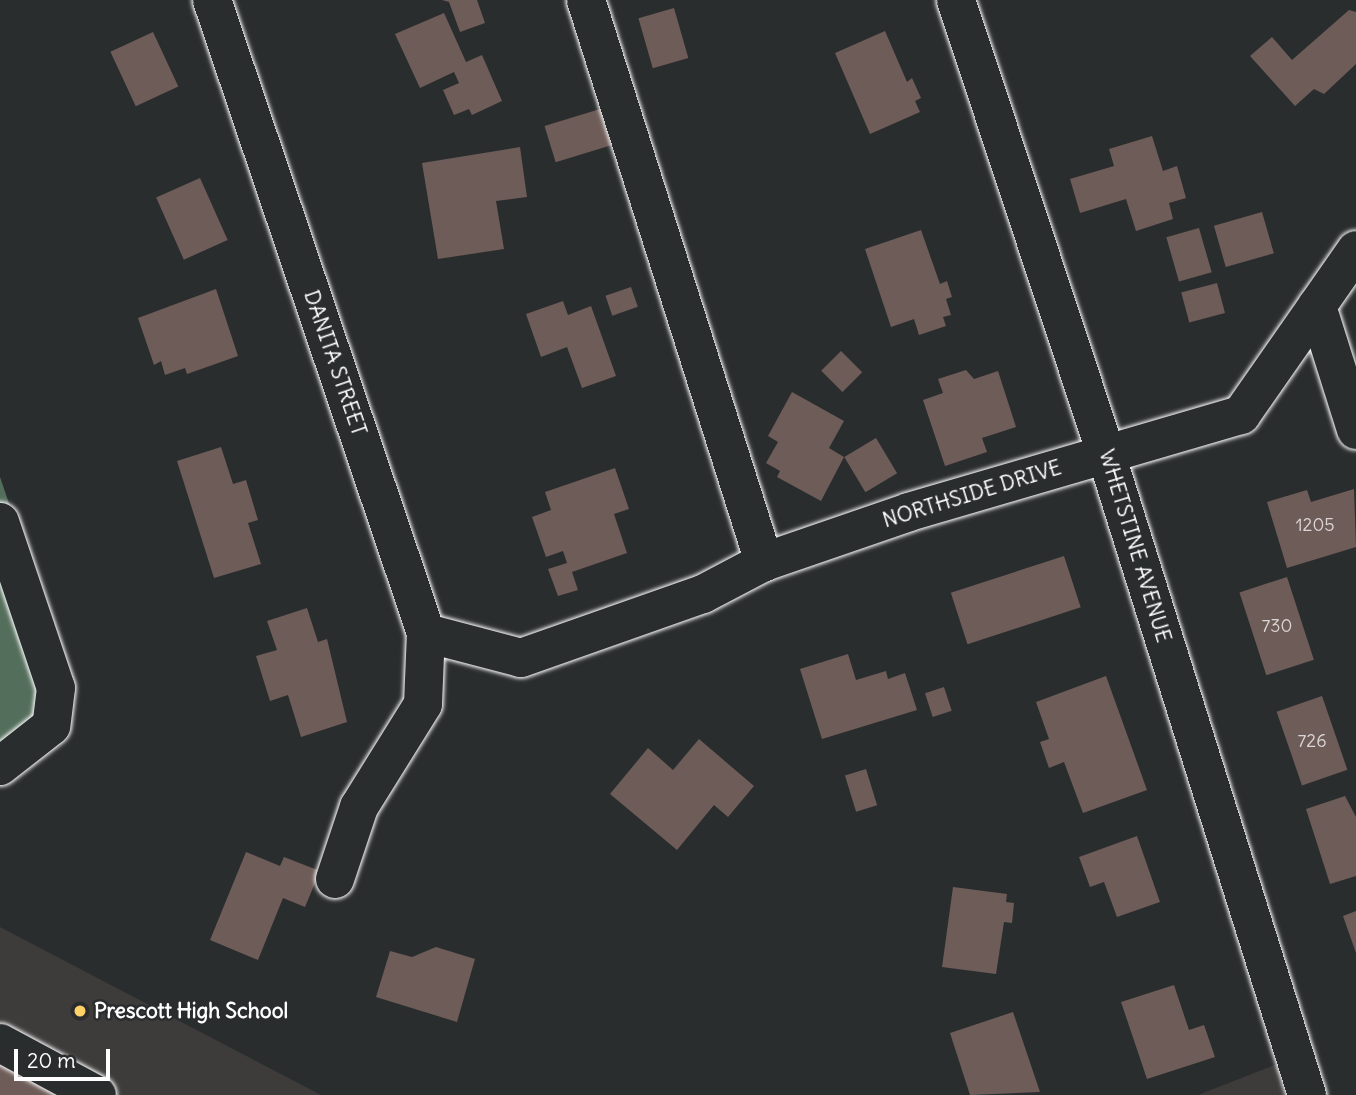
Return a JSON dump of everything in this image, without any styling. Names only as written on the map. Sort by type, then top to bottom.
[{"type":"street","name":"DANITA STREET","points":[[212,0],[426,633]]},
{"type":"street","points":[[586,0],[764,562]]},
{"type":"street","name":"WHETSTINE AVENUE","points":[[956,0],[1106,454],[1307,1095]]},
{"type":"street","name":"NORTHSIDE DRIVE","points":[[426,633],[521,658],[703,594],[764,562],[1106,454],[1241,415],[1356,250]]},
{"type":"street","points":[[1317,306],[1356,430]]},
{"type":"street","points":[[0,522],[56,688],[51,726],[0,766]]},
{"type":"street","points":[[335,879],[359,807],[423,704],[426,633]]},
{"type":"street","points":[[0,1042],[97,1095]]},
{"type":"shaded area","name":"Prescott High School","points":[[0,927],[321,1095],[0,1095]]},
{"type":"shaded area","points":[[1277,1064],[1284,1095],[1198,1095]]},
{"type":"green space","points":[[0,477],[68,677],[0,782]]},
{"type":"building","points":[[442,0],[477,0],[485,23],[460,32],[449,2]]},
{"type":"building","points":[[674,8],[688,58],[653,68],[638,18]]},
{"type":"building","points":[[1349,10],[1356,12],[1356,64],[1324,94],[1314,89],[1295,106],[1250,56],[1272,37],[1292,60]]},
{"type":"building","points":[[444,13],[466,62],[482,55],[502,101],[472,115],[469,109],[454,115],[443,90],[459,83],[454,72],[420,88],[395,34]]},
{"type":"building","points":[[885,31],[907,82],[912,78],[921,98],[915,101],[920,112],[870,134],[835,53]]},
{"type":"building","points":[[153,32],[178,86],[136,106],[110,52]]},
{"type":"building","points":[[600,109],[611,145],[556,162],[545,126]]},
{"type":"building","points":[[1152,136],[1163,171],[1177,166],[1186,198],[1169,203],[1173,219],[1136,231],[1126,199],[1080,213],[1070,179],[1114,166],[1109,149]]},
{"type":"building","points":[[520,147],[527,197],[496,201],[504,249],[438,259],[422,163]]},
{"type":"building","points":[[200,178],[228,240],[184,260],[156,198]]},
{"type":"building","points":[[1262,212],[1274,253],[1226,267],[1214,226]]},
{"type":"building","points":[[1199,228],[1212,272],[1179,282],[1166,237]]},
{"type":"building","points":[[921,230],[940,284],[947,281],[952,297],[946,299],[951,315],[943,317],[946,326],[919,335],[914,319],[891,327],[865,249]]},
{"type":"building","points":[[1217,283],[1225,313],[1189,323],[1181,293]]},
{"type":"building","points":[[631,287],[638,307],[612,316],[605,296]]},
{"type":"building","points":[[216,289],[238,356],[187,374],[185,368],[165,375],[161,361],[154,365],[138,318]]},
{"type":"building","points":[[563,301],[568,315],[591,306],[616,376],[582,388],[567,347],[541,357],[526,314]]},
{"type":"building","points":[[841,351],[862,372],[842,392],[821,371]]},
{"type":"building","points":[[966,370],[974,379],[998,371],[1016,427],[982,438],[987,452],[945,466],[923,400],[943,393],[938,379]]},
{"type":"building","points":[[792,392],[844,421],[829,448],[844,457],[821,501],[777,477],[780,471],[766,463],[778,442],[768,436]]},
{"type":"building","points":[[876,438],[897,473],[865,492],[844,457]]},
{"type":"building","points":[[221,447],[233,484],[246,480],[258,520],[248,523],[261,564],[214,578],[177,461]]},
{"type":"building","points":[[615,468],[629,509],[614,514],[627,553],[572,572],[578,590],[558,596],[548,569],[567,563],[563,551],[546,557],[532,517],[551,510],[545,492]]},
{"type":"building","points":[[1354,489],[1356,547],[1287,568],[1267,502],[1307,490],[1311,502]]},
{"type":"building","points":[[1064,556],[1081,607],[968,644],[951,593]]},
{"type":"building","points":[[1287,577],[1314,660],[1266,675],[1239,592]]},
{"type":"building","points":[[307,608],[318,642],[327,639],[347,722],[301,737],[288,695],[270,701],[256,656],[277,650],[267,621]]},
{"type":"building","points":[[848,654],[856,680],[886,671],[888,679],[905,673],[917,710],[822,739],[800,669]]},
{"type":"building","points":[[1106,676],[1147,790],[1083,813],[1064,762],[1049,768],[1040,742],[1049,739],[1036,702]]},
{"type":"building","points":[[944,687],[952,711],[933,717],[925,693]]},
{"type":"building","points":[[1322,696],[1347,770],[1302,785],[1277,712]]},
{"type":"building","points":[[699,739],[754,786],[728,817],[714,805],[677,850],[610,794],[648,748],[673,770]]},
{"type":"building","points":[[866,769],[877,805],[856,812],[845,775]]},
{"type":"building","points":[[1345,796],[1356,817],[1356,876],[1330,884],[1306,809]]},
{"type":"building","points":[[1137,836],[1160,902],[1117,917],[1104,882],[1090,887],[1079,857]]},
{"type":"building","points":[[246,852],[280,866],[284,857],[320,871],[305,907],[283,898],[258,960],[210,940]]},
{"type":"building","points":[[953,887],[1007,894],[1006,902],[1014,903],[1012,923],[1004,922],[996,974],[942,967]]},
{"type":"building","points":[[1356,911],[1356,953],[1343,916]]},
{"type":"building","points":[[436,947],[475,959],[457,1022],[376,997],[390,951],[412,957]]},
{"type":"building","points":[[1174,985],[1189,1030],[1204,1025],[1215,1057],[1147,1079],[1121,1002]]},
{"type":"building","points":[[1013,1012],[1040,1092],[970,1095],[950,1033]]},
{"type":"building","points":[[0,1063],[59,1095],[0,1095]]},
{"type":"place","name":"Prescott High School","points":[[80,1011]]}]
